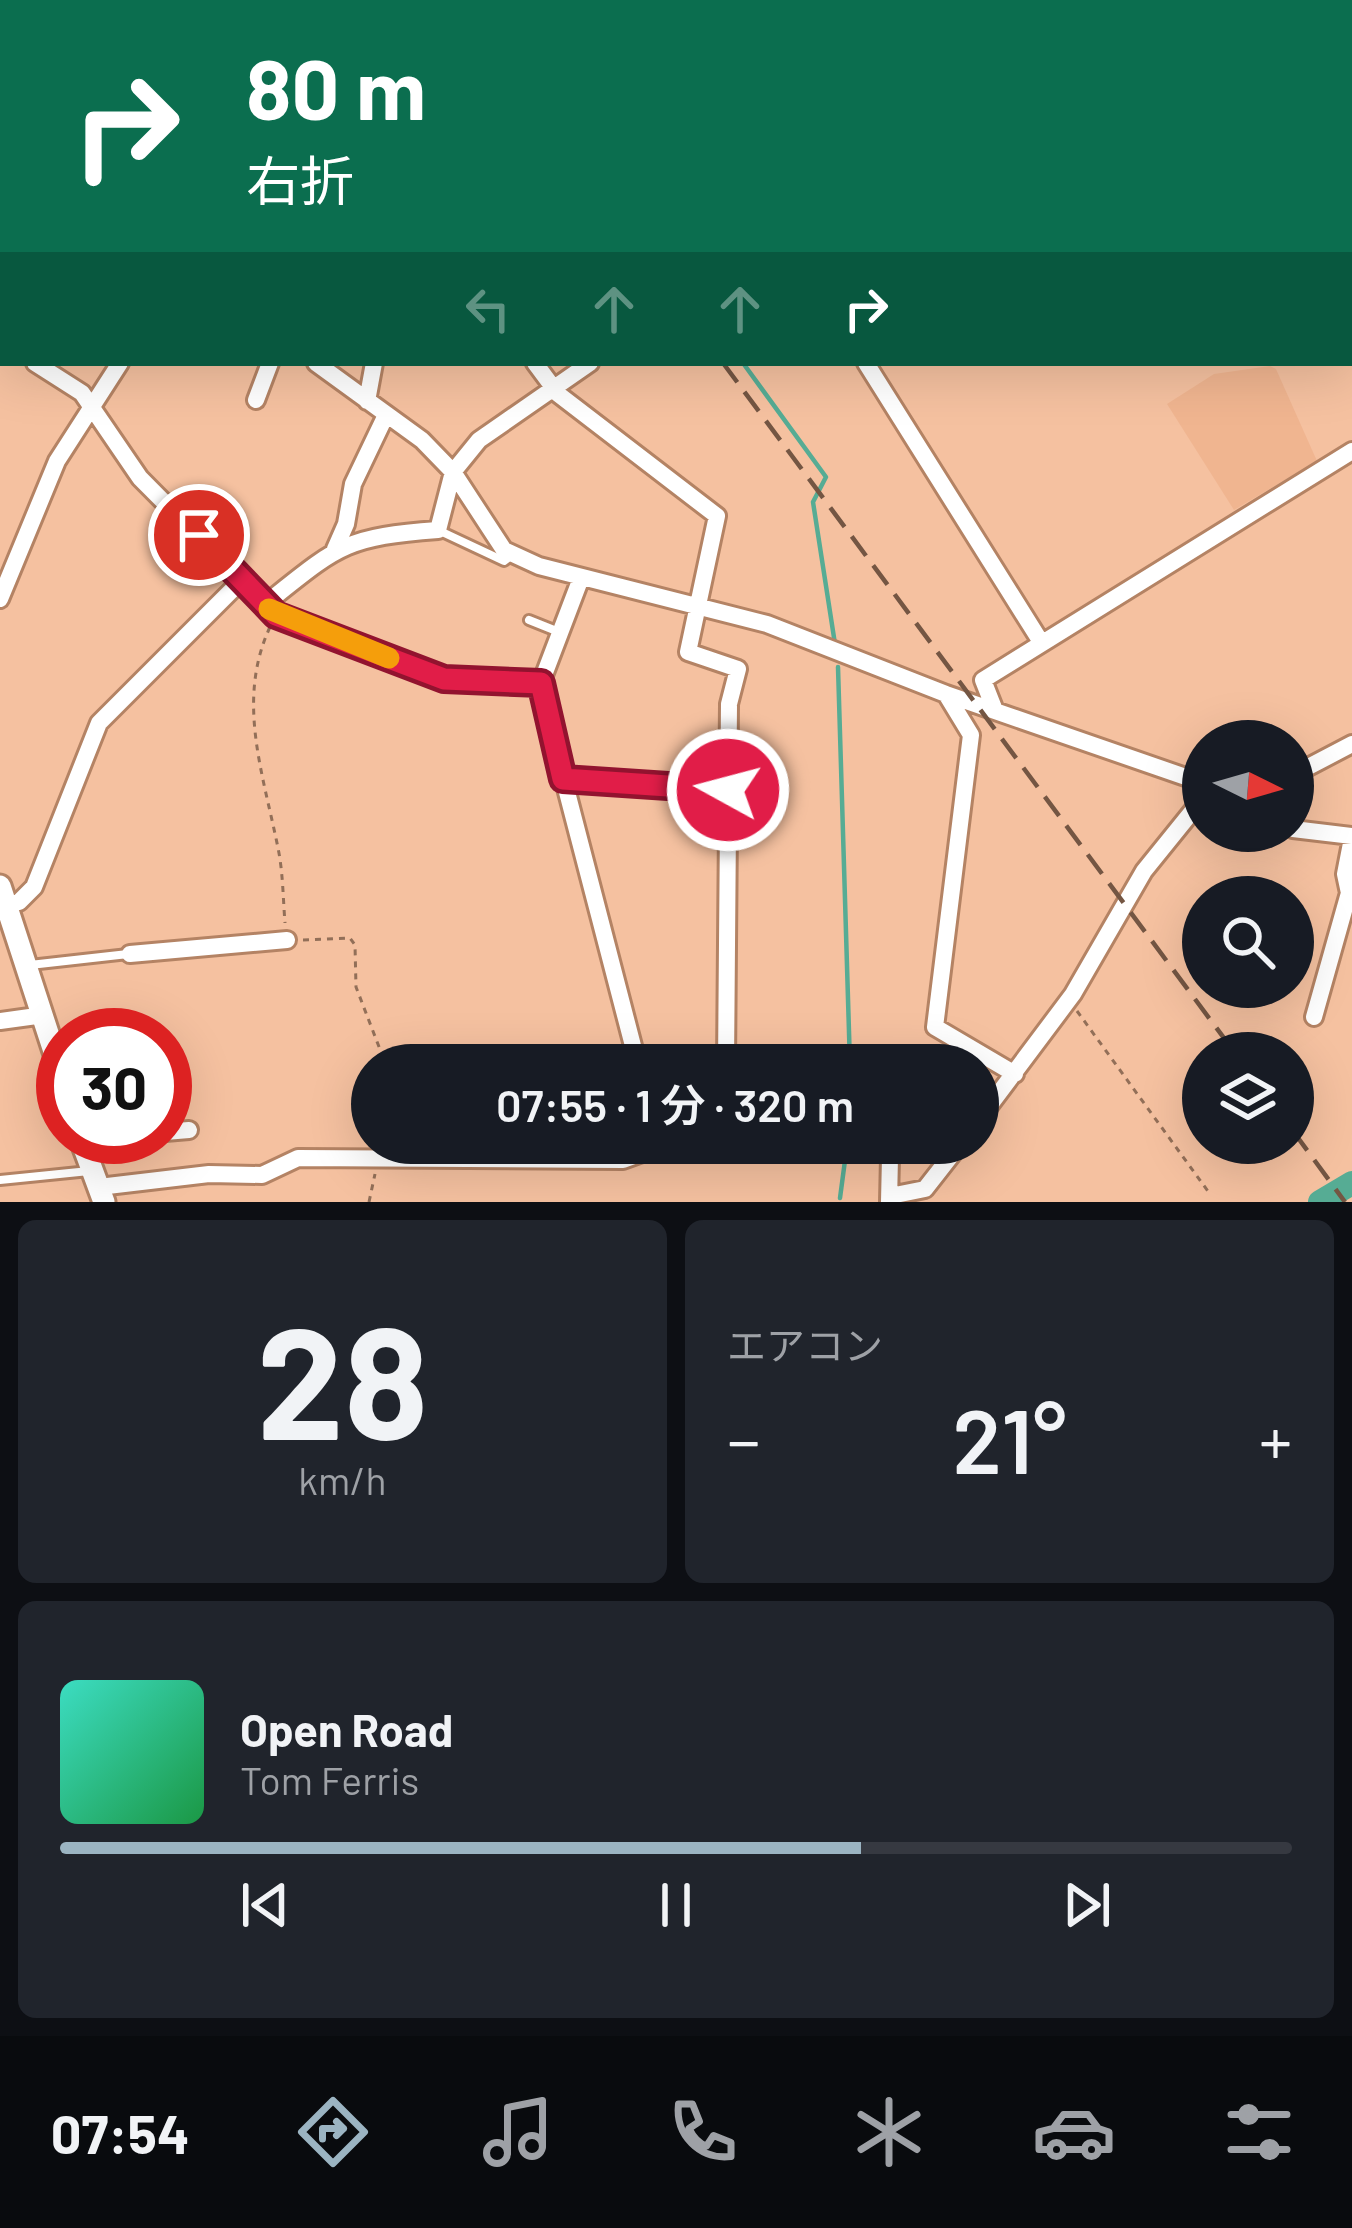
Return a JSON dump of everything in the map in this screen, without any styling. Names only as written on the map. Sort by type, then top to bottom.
[{"type":"street","points":[[40,366],[82,393],[140,478],[270,610],[444,679],[541,683]]},
{"type":"street","points":[[0,599],[57,460],[118,366]]},
{"type":"street","points":[[256,400],[269,366]]},
{"type":"street","points":[[324,366],[422,440],[453,472],[491,535],[513,554],[581,578],[701,604],[1182,775]]},
{"type":"street","points":[[368,401],[374,366]]},
{"type":"street","points":[[537,366],[553,388],[717,516],[688,652],[738,668],[729,704],[726,1044]]},
{"type":"street","points":[[270,610],[335,549],[370,535],[438,530],[453,472],[479,440],[586,366]]},
{"type":"street","points":[[874,366],[1040,642]]},
{"type":"street","points":[[335,549],[346,524],[352,484],[386,415]]},
{"type":"street","points":[[994,708],[983,680],[1352,451]]},
{"type":"street","points":[[581,578],[541,683],[632,1044]]},
{"type":"street","points":[[3,896],[19,902],[34,886],[99,723],[240,581]]},
{"type":"street","points":[[946,694],[971,735],[935,1028],[1015,1074]]},
{"type":"street","points":[[1314,764],[1352,743]]},
{"type":"street","points":[[563,779],[728,790]]},
{"type":"street","points":[[999,1094],[1069,1000],[1144,871],[1182,824]]},
{"type":"street","points":[[1314,832],[1352,837],[1345,874],[1349,893],[1314,1018]]},
{"type":"street","points":[[3,896],[42,1008]]},
{"type":"street","points":[[130,953],[287,940]]},
{"type":"street","points":[[0,1021],[36,1016]]},
{"type":"street","points":[[98,1187],[209,1174],[262,1175],[298,1158],[351,1158]]},
{"type":"street","points":[[890,1164],[889,1199],[925,1189],[945,1164]]},
{"type":"lane","points":[[438,530],[504,561],[513,554]]},
{"type":"lane","points":[[530,620],[560,633]]},
{"type":"lane","points":[[28,966],[130,953]]},
{"type":"lane","points":[[0,1180],[98,1187]]},
{"type":"path","points":[[270,610],[256,657],[252,739],[280,854],[287,940],[350,938],[355,945],[356,987],[378,1044]]},
{"type":"path","points":[[1069,1000],[1210,1194]]},
{"type":"shaded area","points":[[1276,369],[1317,461],[1234,510],[1167,404],[1214,374]]},
{"type":"waterway","points":[[745,366],[826,477],[813,502],[835,644]]},
{"type":"waterway","points":[[838,667],[849,1044]]},
{"type":"waterway","points":[[840,1198],[845,1164]]},
{"type":"waterway","points":[[1320,1202],[1352,1183]]},
{"type":"railway","points":[[725,366],[1219,1032]]},
{"type":"railway","points":[[1314,1160],[1345,1202]]},
{"type":"slow traffic","points":[[269,609],[389,658]]},
{"type":"route","points":[[199,535],[251,595],[276,615],[444,679],[541,683],[563,779],[728,790]]}]
